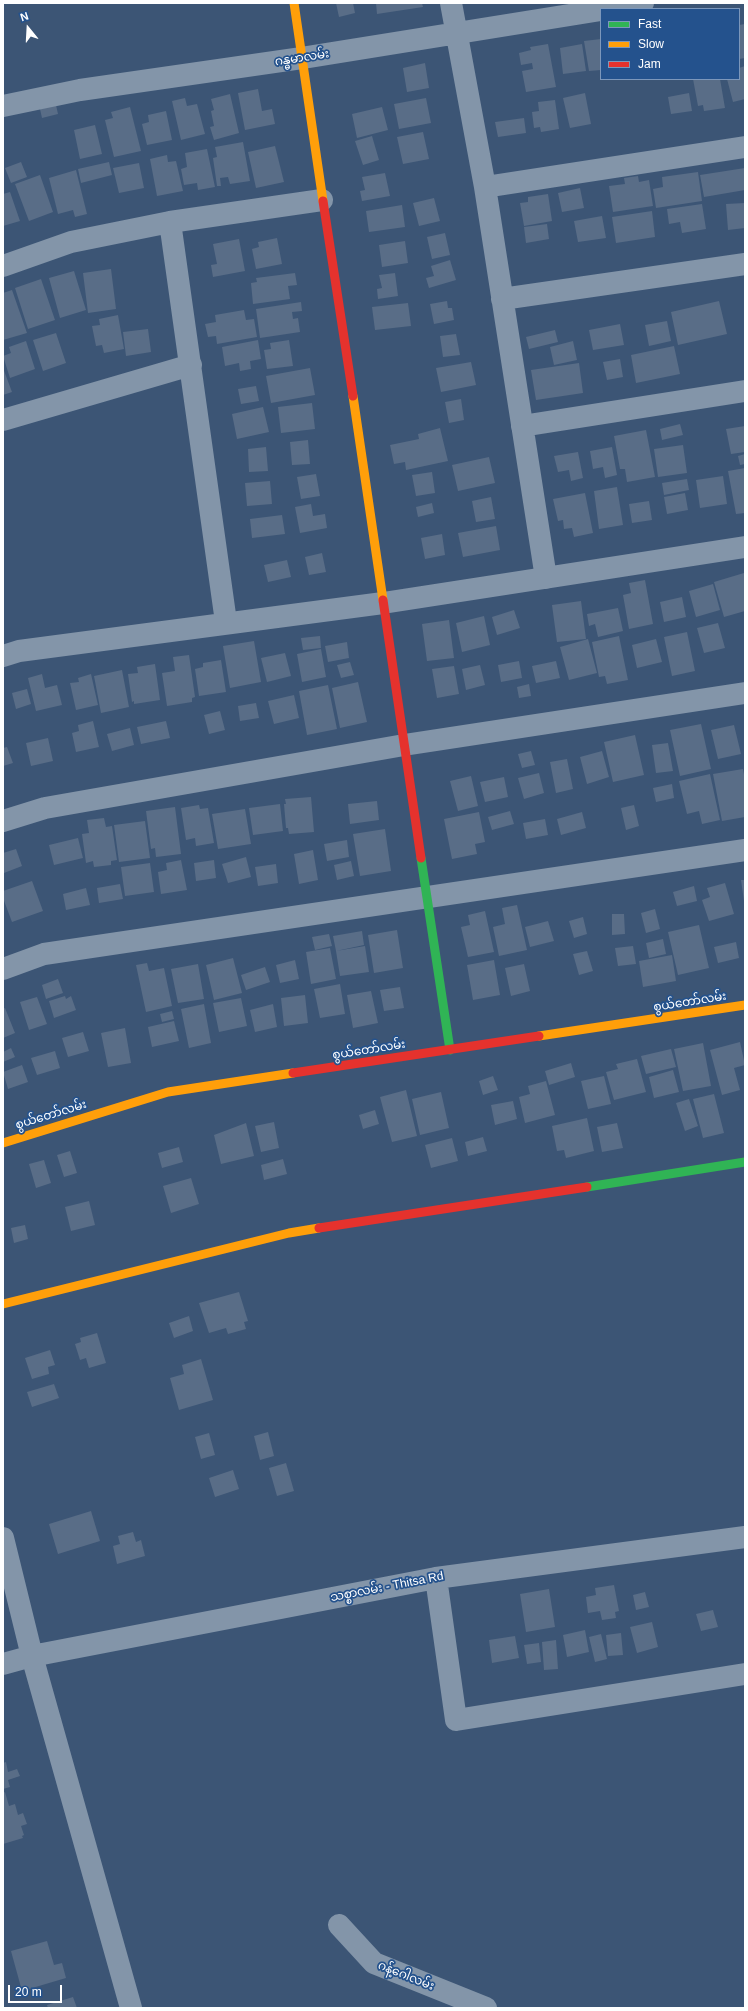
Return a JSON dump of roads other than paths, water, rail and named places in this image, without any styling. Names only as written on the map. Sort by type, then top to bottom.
[{"type":"street","points":[[294,3],[322,200],[450,1050]]},
{"type":"street","points":[[451,3],[485,186],[546,578]]},
{"type":"street","points":[[615,8],[643,3]]},
{"type":"street","name":"ဂန္ဓမာလမ်း","points":[[3,106],[80,90],[302,58],[600,10]]},
{"type":"street","points":[[485,186],[745,147]]},
{"type":"street","points":[[3,266],[71,242],[170,222],[322,200]]},
{"type":"street","points":[[170,222],[226,622]]},
{"type":"street","points":[[502,299],[745,264]]},
{"type":"street","points":[[3,420],[191,365]]},
{"type":"street","points":[[522,426],[745,391]]},
{"type":"street","points":[[3,656],[19,650],[226,622],[383,603],[745,547]]},
{"type":"street","points":[[3,821],[45,808],[404,745],[745,693]]},
{"type":"street","points":[[3,969],[44,954],[745,850]]},
{"type":"street","name":"စွယ်တော်လမ်း","points":[[3,1143],[168,1092],[745,1006]]},
{"type":"street","points":[[3,1304],[289,1233],[745,1162]]},
{"type":"street","name":"သစ္စာလမ်း - Thitsa Rd","points":[[3,1664],[32,1656],[436,1578],[745,1537]]},
{"type":"street","points":[[3,1538],[32,1656],[131,2008]]},
{"type":"street","points":[[436,1578],[456,1720],[745,1674]]},
{"type":"street","name":"ဂန့်ဂေါလမ်း","points":[[339,1924],[374,1963],[486,2008]]}]
